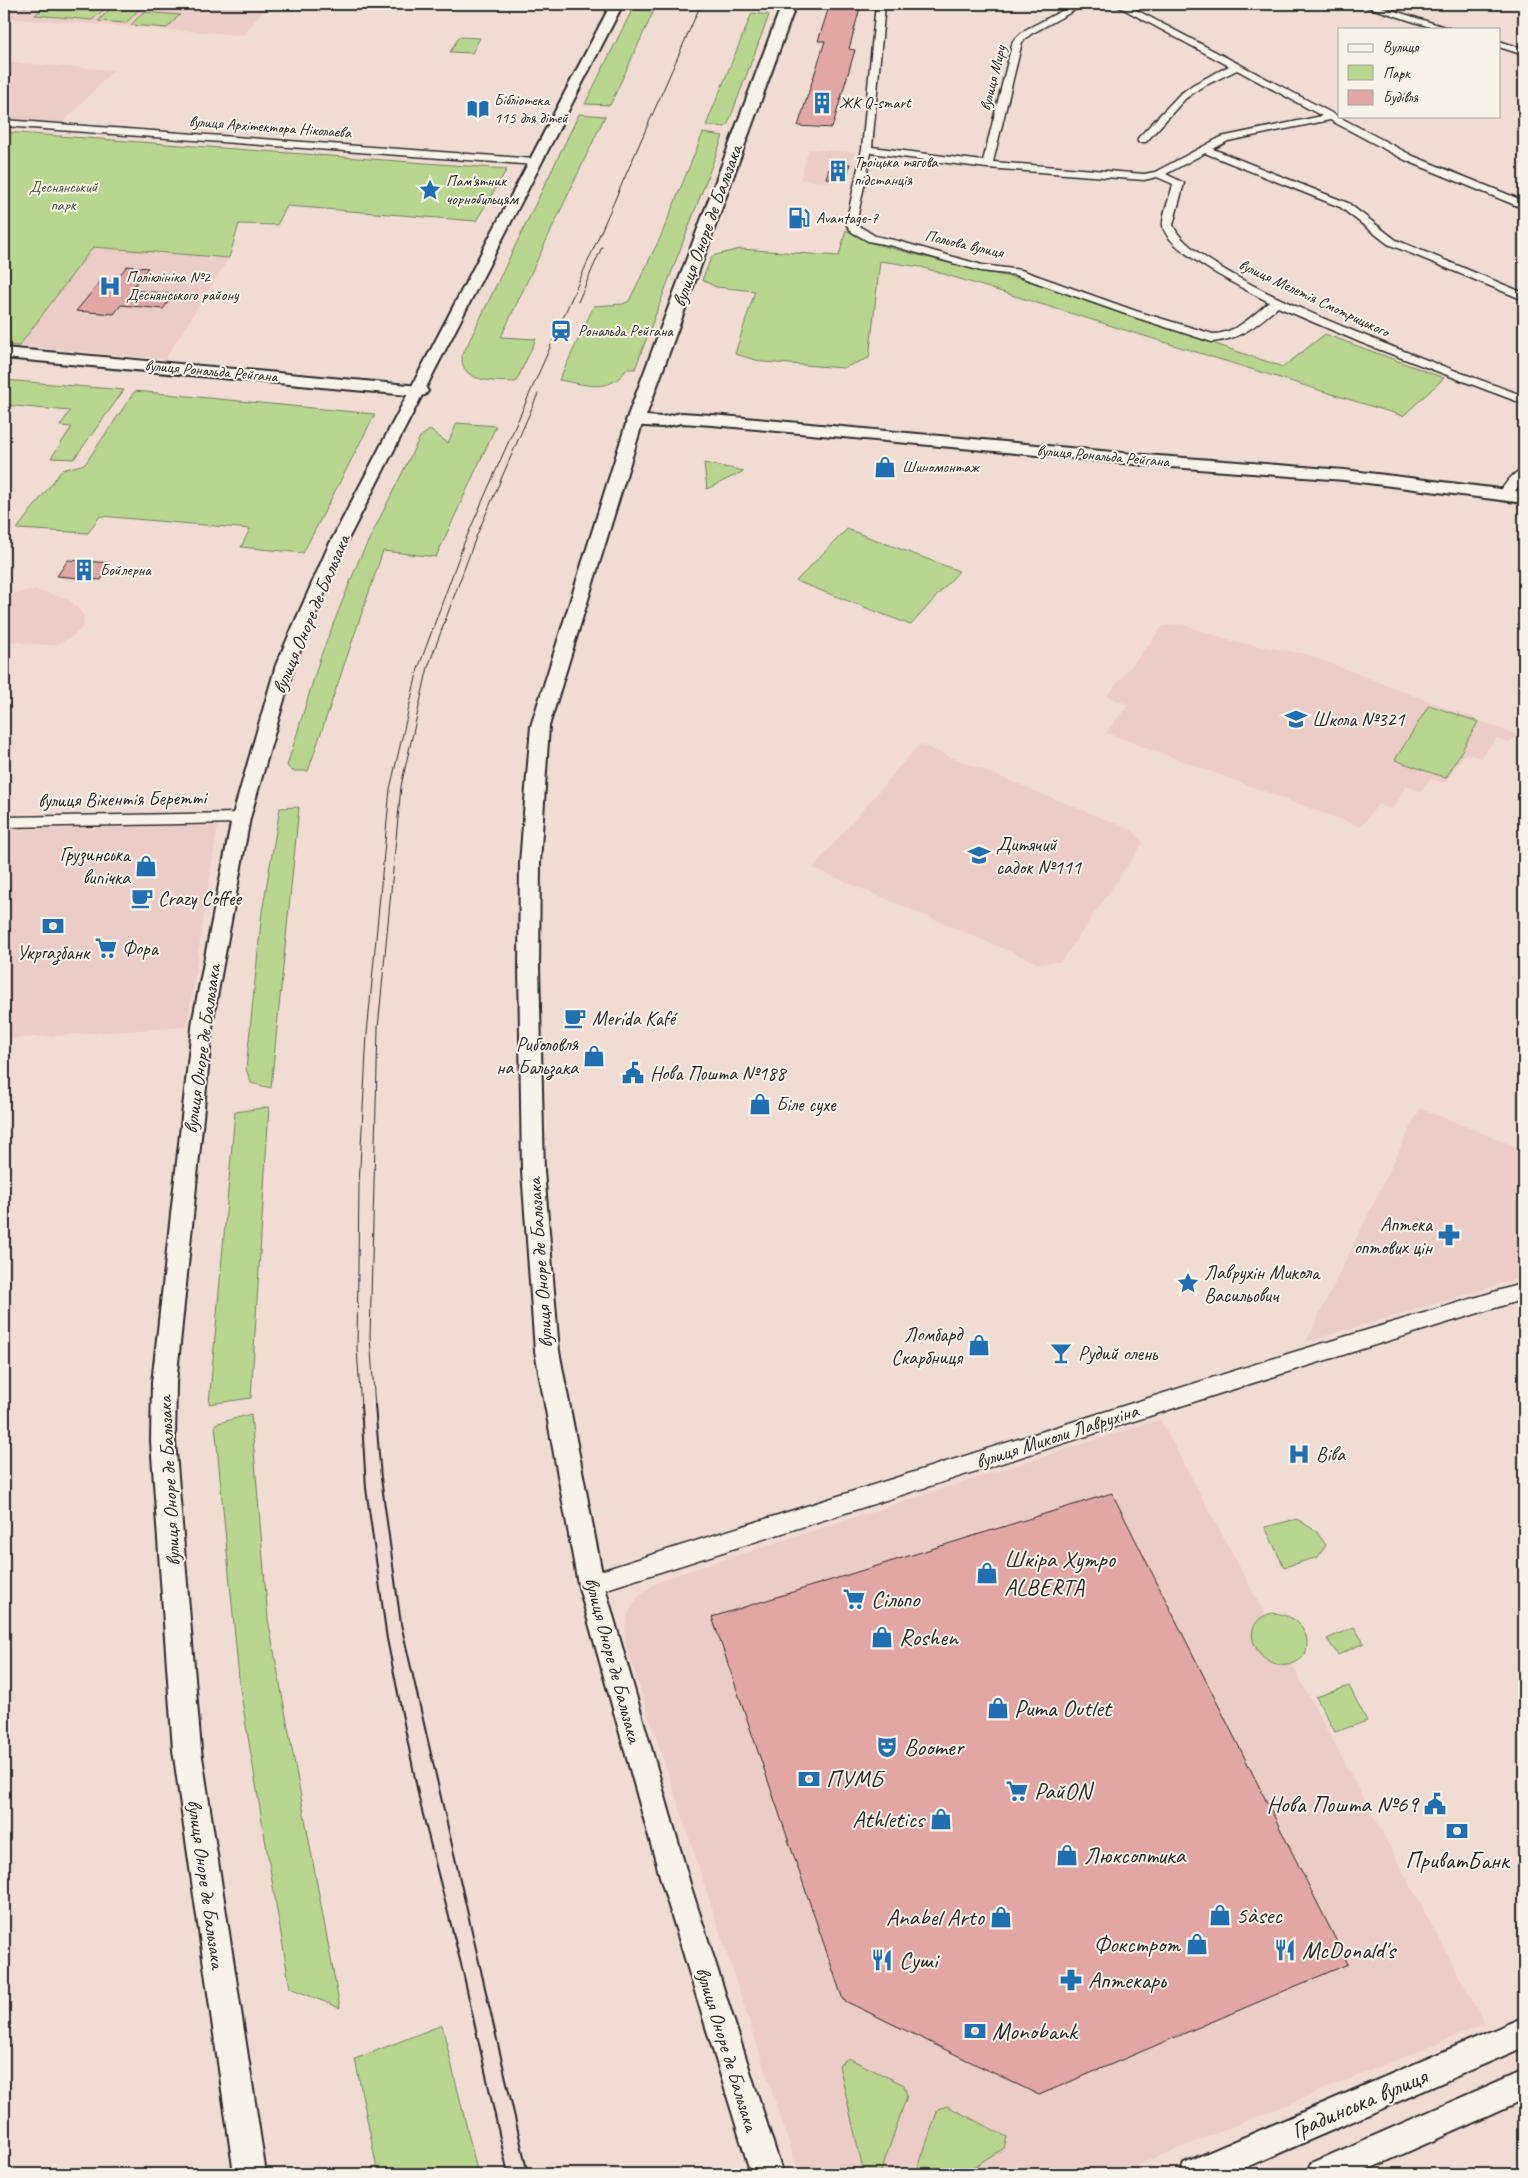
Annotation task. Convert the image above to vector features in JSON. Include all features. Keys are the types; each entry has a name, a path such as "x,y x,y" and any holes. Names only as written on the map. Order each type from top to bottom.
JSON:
{"main road":[{"name":"вулиця Оноре де Бальзака","path":"637,415 789,4"},
{"name":"вулиця Рональда Рейгана","path":"4,353 415,397"},
{"name":"вулиця Рональда Рейгана","path":"4,366 415,397"},
{"name":"вулиця Рональда Рейгана","path":"637,415 658,422 682,418 1145,460 1344,475 1524,498"}],"street":[{"name":"вулиця Оноре де Бальзака","path":"250,2174 187,1750 163,1441 164,1383 203,1019 240,818 285,665 336,547 617,4"},
{"name":"Польова вулиця","path":"880,4 867,149 851,224 856,230 872,239 894,242 981,268 1017,272 1132,314 1212,338 1226,337 1239,332 1277,302"},
{"name":"вулиця Миру","path":"987,165 1018,40 1028,32 1081,4"},
{"path":"1119,4 1409,158 1524,204"},
{"path":"1364,4 1444,28"},
{"path":"1500,44 1524,52"},
{"path":"1142,140 1182,97 1197,86 1236,67"},
{"path":"867,149 987,165 1144,177 1158,174 1225,139 1329,117"},
{"name":"вулиця Архітектора Ніколаєва","path":"4,123 535,162"},
{"path":"1203,149 1344,205 1392,242 1524,297"},
{"name":"вулиця Мелетія Смотрицького","path":"1158,174 1179,183 1168,225 1171,233 1197,257 1214,268 1277,302 1366,341 1524,400"},
{"name":"вулиця Оноре де Бальзака","path":"637,415 540,726 530,863 529,966 533,1171 547,1352 591,1584 677,1887 767,2174"},
{"path":"1504,495 1513,482 1524,473"},
{"name":"вулиця Вікентія Беретті","path":"4,822 240,818"},
{"name":"вулиця Миколи Лаврухіна","path":"591,1584 1294,1361 1524,1291"},
{"name":"Градинська вулиця","path":"1195,2174 1524,2032"},
{"path":"1324,2174 1524,2085"}],"shaded area":[{"path":"4,4 268,4 244,35 4,18"},
{"path":"5,62 113,70 63,123 4,119"},
{"path":"809,149 854,152 846,183 800,180"},
{"path":"93,247 229,258 165,359 19,346"},
{"path":"36,590 66,598 77,607 84,617 83,627 73,636 56,645 37,645 4,640 4,594"},
{"name":"Школа №321","path":"1181,624 1234,642 1306,654 1517,735 1509,743 1497,738 1480,758 1465,753 1445,783 1431,779 1421,792 1406,786 1392,810 1378,804 1361,827 1106,733 1128,705 1107,696 1163,626"},
{"name":"Дитячий садок №111","path":"919,744 1134,831 1143,843 1061,962 1037,963 813,868"},
{"path":"218,825 187,1027 4,1039 4,830"},
{"path":"1420,1108 1524,1150 1524,1277 1306,1342"},
{"path":"1160,1419 1485,2024 1116,2174 799,2174 626,1645 625,1628 629,1612 638,1597 651,1586 667,1578"}],"green space":[{"path":"47,4 107,7 92,20 35,15"},
{"path":"635,4 657,4 610,105 585,104"},
{"path":"114,5 141,7 126,23 98,21"},
{"path":"143,12 180,15 167,28 131,25"},
{"path":"752,13 769,15 728,124 725,127 706,125"},
{"path":"459,37 480,38 472,53 450,52"},
{"path":"579,114 605,116 501,337 536,339 516,382 490,381 473,376 467,372 463,365 462,356"},
{"name":"Деснянський парк","path":"4,132 507,169 476,221 287,206 277,225 239,224 229,258 93,247 19,346 4,345"},
{"path":"703,133 723,136 635,369 627,369 620,377 604,385 587,385 559,380 594,306 623,304 629,301 661,236"},
{"path":"846,230 868,242 979,271 1026,280 1283,367 1325,334 1444,378 1403,416 921,267 880,261 869,358 843,368 763,362 735,354 755,291 716,287 702,280 712,256 740,249 839,256"},
{"path":"4,380 124,390 74,459 51,458 72,427 60,426 70,411 4,405"},
{"path":"135,391 375,414 303,553 241,547 250,529 100,516 88,533 17,529 62,470 85,464"},
{"path":"457,423 496,426 436,557 383,551 308,771 292,771 287,766 321,655 358,562 420,437 430,430 448,443"},
{"path":"704,463 744,471 707,489"},
{"path":"847,529 959,571 911,625 796,581"},
{"path":"1429,705 1478,722 1446,778 1395,760"},
{"path":"299,807 271,1088 251,1083 246,1069 262,912 280,808"},
{"path":"269,1107 251,1398 209,1404 235,1112"},
{"path":"251,1414 268,1619 340,2008 290,1988 240,1689 215,1424"},
{"path":"1297,1519 1316,1531 1326,1545 1318,1557 1284,1567 1265,1527"},
{"path":"1272,1613 1281,1614 1295,1620 1307,1638 1305,1655 1292,1664 1280,1665 1268,1661 1259,1652 1253,1641 1253,1630 1259,1620"},
{"path":"1354,1627 1364,1643 1338,1655 1327,1639"},
{"path":"1349,1686 1367,1721 1335,1732 1316,1697"},
{"path":"442,2025 478,2174 378,2174 355,2059"},
{"path":"848,2058 904,2085 907,2096 880,2174 864,2174 839,2065"},
{"path":"947,2106 1007,2137 1004,2148 962,2174 916,2174 938,2109"}],"building":[{"path":"830,4 861,4 849,49 855,50 832,128 798,126 825,41 818,41"},
{"name":"Троiцька тягова пiдстанцiя","path":"831,163 850,164 846,180 826,178"},
{"name":"Поліклініка №2 Деснянського району","path":"127,266 148,268 131,290 174,294 163,309 121,305 114,314 76,311 101,281 114,282"},
{"name":"Бойлерна","path":"68,560 111,563 101,580 57,576"},
{"name":"РайON","path":"1112,1493 1348,1964 1039,2095 843,2000 712,1617"}],"tram line":[{"path":"361,1407 357,1349 359,1185 367,1034 390,789 418,669 464,543 701,4"},
{"path":"578,302 602,247"},
{"path":"375,1407 370,1337 378,1028 401,786 428,667 476,537 538,394"},
{"path":"361,1405 366,1488 387,1639 420,1803 463,1972 508,2174"},
{"path":"375,1405 381,1478 401,1624 528,2174"}],"place":[{"name":"ЖК Q-smart","path":"822,103"},
{"name":"Бібліотека 115 для дітей","path":"478,109"},
{"name":"Троiцька тягова пiдстанцiя","path":"838,171"},
{"name":"Пам'ятник чорнобильцям","path":"430,190"},
{"name":"Avantage-7","path":"799,218"},
{"name":"Поліклініка №2 Деснянського району","path":"110,286"},
{"name":"Рональда Рейгана","path":"561,331"},
{"name":"Шиномонтаж","path":"885,467"},
{"name":"Бойлерна","path":"84,570"},
{"name":"Школа №321","path":"1296,719"},
{"name":"Дитячий садок №111","path":"979,855"},
{"name":"Грузинська випічка","path":"146,866"},
{"name":"Crazy Coffee","path":"142,898"},
{"name":"Укргазбанк","path":"53,926"},
{"name":"Фора","path":"106,948"},
{"name":"Merída Kafé","path":"575,1018"},
{"name":"Риболовля на Бальзака","path":"594,1056"},
{"name":"Нова Пошта №188","path":"633,1073"},
{"name":"Біле сухе","path":"760,1104"},
{"name":"Аптека оптових цін","path":"1449,1235"},
{"name":"Лаврухін Микола Васильович","path":"1188,1283"},
{"name":"Ломбард Скарбниця","path":"979,1345"},
{"name":"Рудий олень","path":"1061,1353"},
{"name":"Віва","path":"1299,1454"},
{"name":"Шкіра Хутро ALBERTA","path":"987,1573"},
{"name":"Сільпо","path":"854,1599"},
{"name":"Roshen","path":"882,1637"},
{"name":"Puma Outlet","path":"998,1708"},
{"name":"Boomer","path":"887,1747"},
{"name":"ПУМБ","path":"809,1779"},
{"name":"РайON","path":"1017,1791"},
{"name":"Нова Пошта №69","path":"1435,1804"},
{"name":"Athletics","path":"941,1819"},
{"name":"ПриватБанк","path":"1457,1831"},
{"name":"Люксоптика","path":"1067,1855"},
{"name":"5àsec","path":"1220,1915"},
{"name":"Anabel Arto","path":"1001,1917"},
{"name":"Фокстрот","path":"1197,1944"},
{"name":"McDonald's","path":"1285,1950"},
{"name":"Суші","path":"882,1960"},
{"name":"Аптекарь","path":"1071,1980"},
{"name":"Monobank","path":"975,2031"}]}
